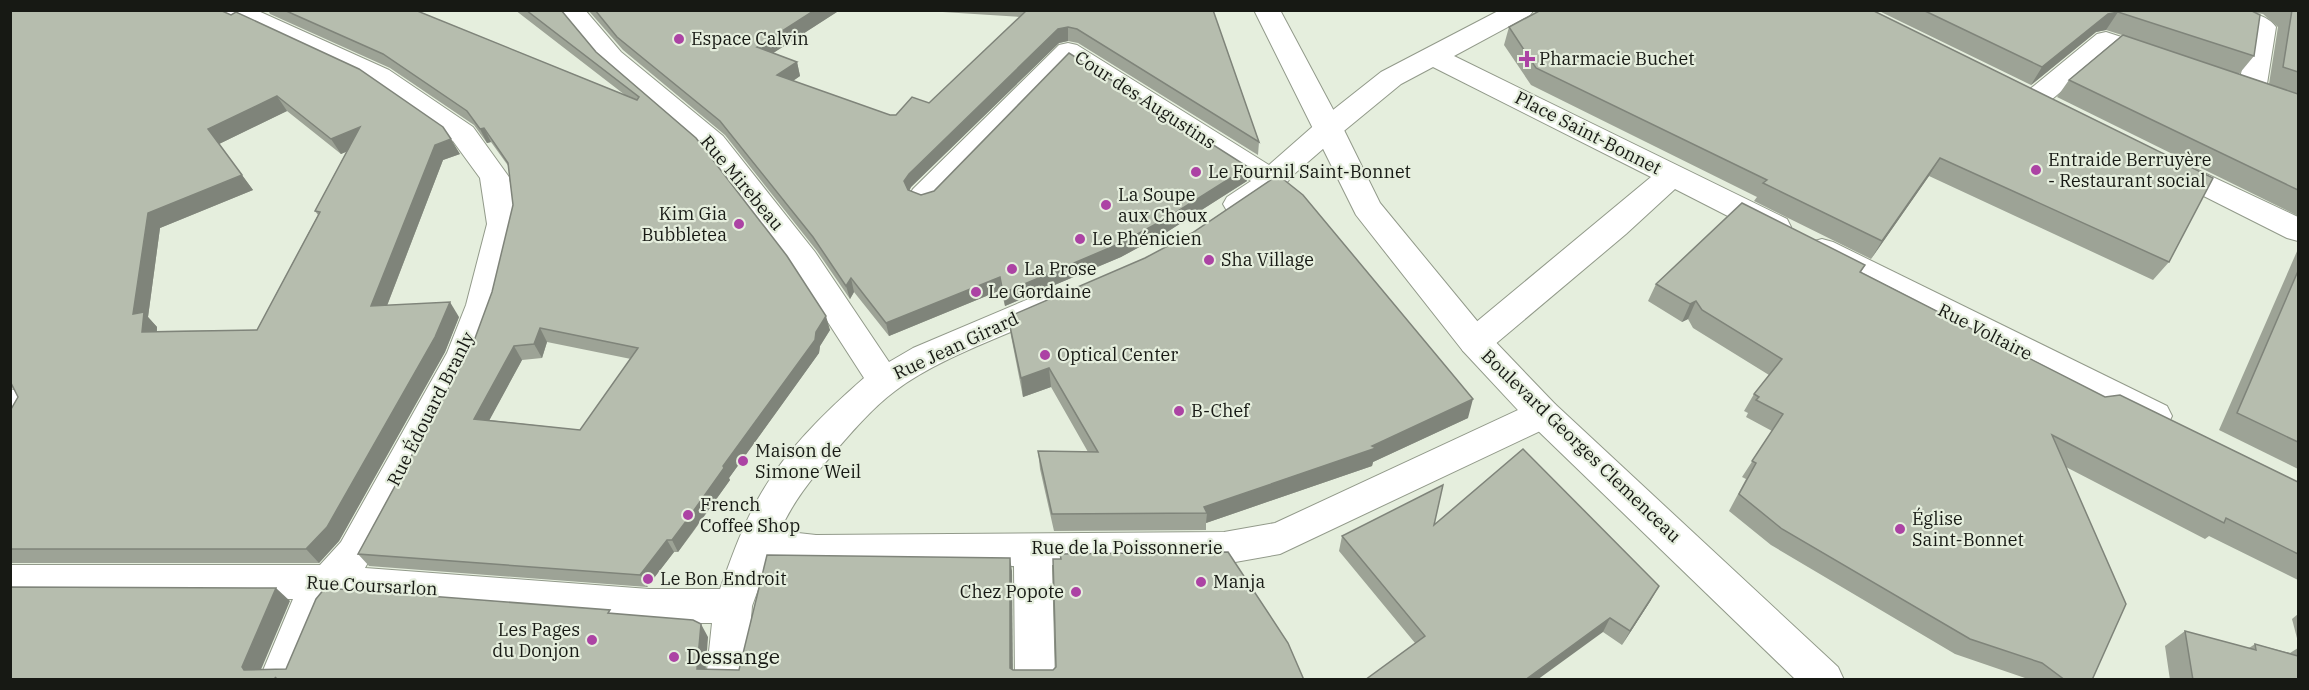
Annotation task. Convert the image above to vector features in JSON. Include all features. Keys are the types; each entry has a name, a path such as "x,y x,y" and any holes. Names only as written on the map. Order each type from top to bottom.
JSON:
{"street":[{"name":"Rue Édouard Branly","path":"233,10 379,76 463,134 494,177 502,224 482,305 463,354 354,554 312,600 279,680"},
{"name":"Rue Mirebeau","path":"571,10 612,58 721,138 884,381"},
{"name":"Boulevard Georges Clemenceau","path":"1267,10 1329,128 1367,208 1475,342 1544,414 1824,680"},
{"path":"1216,218 1272,182 1329,128 1391,78 1521,10"},
{"path":"2217,10 2263,27 2240,87 2280,100"},
{"path":"2066,115 2024,95 2106,40 2173,63"},
{"name":"Cour des Augustins","path":"924,196 1068,51 1272,182"},
{"name":"Place Saint-Bonnet","path":"1433,56 1672,176 1475,342"},
{"path":"2140,152 2298,230"},
{"name":"Rue Voltaire","path":"1672,176 2182,430"},
{"name":"Rue Jean Girard","path":"726,680 733,606 771,509 797,471 850,411 884,381 925,357 1078,291"},
{"path":"10,402 15,410 10,420"},
{"name":"Rue de la Poissonnerie","path":"755,545 816,551 1224,548 1280,538 1544,414"},
{"path":"1032,548 1035,680"},
{"name":"Rue Coursarlon","path":"10,582 330,582 648,606 733,606"}],"building":[{"path":"10,10 220,10 231,15 236,12 359,69 443,127 451,139 435,145 371,306 450,302 435,337 327,527 306,549 10,549 10,411 18,397 10,381","holes":["277,96 331,139 360,127 315,211 320,212 257,330 142,332 144,312 133,314 148,213 242,175 208,129"]},
{"path":"284,10 415,10 637,100 639,97 526,10 561,10 596,52 696,138 787,256 826,316 816,332 815,340 723,466 724,468 687,520 672,540 667,540 640,575 358,554 474,341 492,292 513,205 508,163 484,128 480,129 467,111 383,54","holes":["540,328 638,348 580,430 474,419 514,346 534,344"]},
{"path":"595,10 815,10 757,47 797,62 777,75 890,115 896,115 912,97 929,103 1027,10 1213,10 1259,142 1077,29 1068,27 1058,29 909,174 904,181 908,190 921,195 934,191 1069,53 1248,167 1167,218 1121,243 1003,293 1000,277 886,323 851,278 846,286 813,237 720,121 617,37"},
{"path":"1541,10 1872,10 2213,178 2169,262 1940,158 1882,241 1763,183 1767,180 1536,68 1509,27"},
{"path":"1923,10 2250,10 2260,15 2254,56 2118,12 2108,14 2042,67"},
{"path":"2292,10 2298,10 2298,72 2283,67"},
{"path":"2123,35 2298,94 2298,190 2069,80"},
{"path":"1278,175 1303,195 1473,399 1372,446 1376,448 1204,507 1207,513 1052,514 1038,451 1098,452 1049,368 1021,378 1008,317 1145,258 1192,233"},
{"path":"1742,203 1865,265 1860,272 2105,397 2120,395 2298,482 2298,554 2226,518 2224,523 2052,435 2126,604 2092,680 2065,680 2042,663 1970,639 1782,529 1739,494 1756,463 1752,461 1783,414 1756,400 1759,397 1754,394 1782,359 1702,310 1696,301 1690,304 1656,284"},
{"path":"2298,271 2298,442 2237,413"},
{"path":"1523,449 1659,586 1630,631 1610,618 1525,680 1365,680 1425,636 1342,536 1443,485 1434,525"},
{"path":"1228,552 1288,643 1304,680 275,680 276,677 273,680 10,680 10,587 276,588 242,667 244,670 286,669 316,599 325,588 610,610 608,613 693,620 701,624 697,669 739,670 767,555 1010,558 1010,668 1013,670 1053,670 1056,667 1053,559 1061,559 1060,554"},
{"path":"2185,631 2256,650 2255,644 2298,656 2298,680 2193,680"}],"place":[{"name":"Espace Calvin","path":"679,39"},
{"name":"Pharmacie Buchet","path":"1527,59"},
{"name":"Entraide Berruyère - Restaurant social","path":"2036,170"},
{"name":"Le Fournil Saint-Bonnet","path":"1196,172"},
{"name":"La Soupe aux Choux","path":"1106,205"},
{"name":"Kim Gia Bubbletea","path":"739,224"},
{"name":"Le Phénicien","path":"1080,239"},
{"name":"Sha Village","path":"1209,260"},
{"name":"La Prose","path":"1012,269"},
{"name":"Le Gordaine","path":"976,292"},
{"name":"Optical Center","path":"1045,355"},
{"name":"B-Chef","path":"1179,411"},
{"name":"Maison de Simone Weil","path":"743,461"},
{"name":"French Coffee Shop","path":"688,515"},
{"name":"Église Saint-Bonnet","path":"1900,529"},
{"name":"Le Bon Endroit","path":"648,579"},
{"name":"Manja","path":"1201,582"},
{"name":"Chez Popote","path":"1076,592"},
{"name":"Les Pages du Donjon","path":"592,640"},
{"name":"Dessange","path":"674,657"}]}
